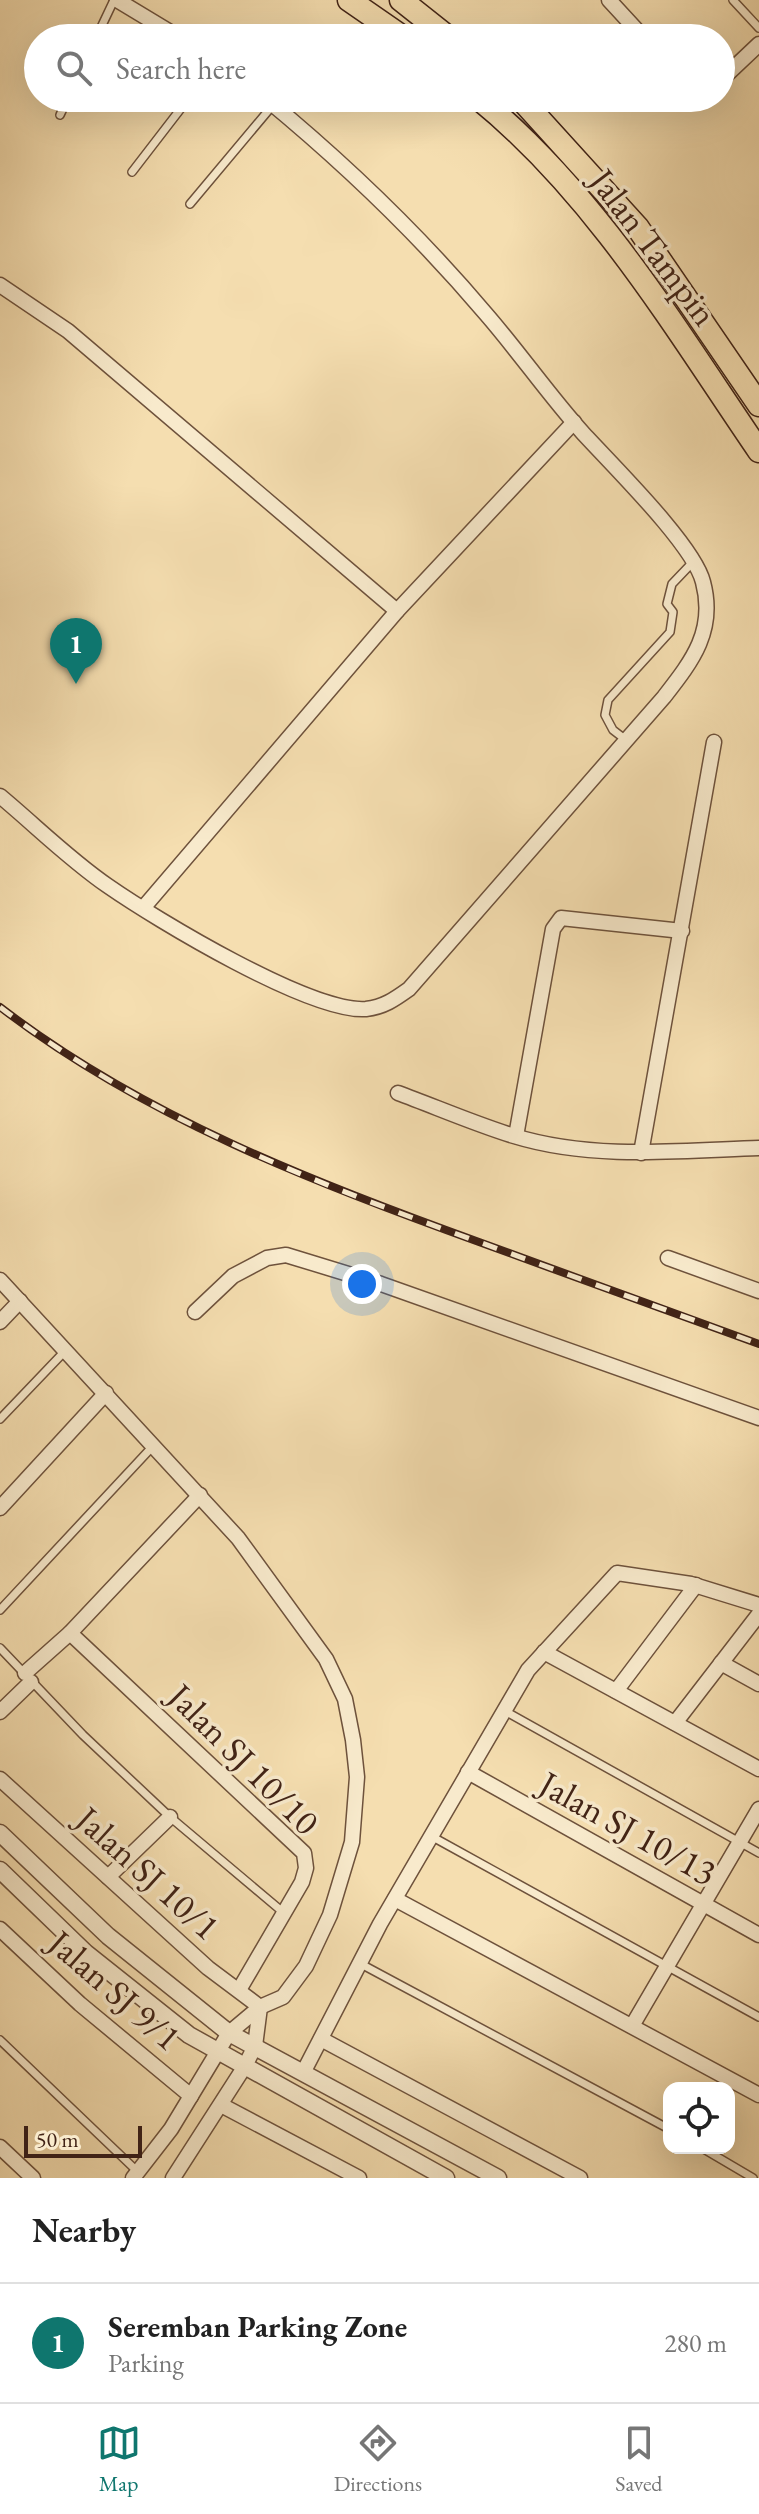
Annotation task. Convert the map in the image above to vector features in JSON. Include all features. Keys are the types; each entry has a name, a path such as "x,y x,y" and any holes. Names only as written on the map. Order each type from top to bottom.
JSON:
{"highway":[{"path":"349,0 384,24"},
{"path":"401,0 431,24"},
{"name":"Jalan Tampin","path":"492,112 560,180 625,256 759,451"},
{"name":"Jalan Tampin","path":"533,112 638,228 759,405"}],"street":[{"path":"115,0 156,24"},
{"path":"609,0 631,24"},
{"path":"735,67 759,44"},
{"path":"0,796 108,886 309,999 351,1008 385,1006 409,989 698,653 705,628 706,599 695,560 574,422 485,312 333,155 281,112"},
{"path":"0,285 68,331 397,611"},
{"path":"144,907 397,611 574,422"},
{"path":"641,1153 714,742"},
{"path":"516,1136 553,929 561,918 682,931"},
{"path":"398,1093 516,1136 563,1146 641,1153 759,1148"},
{"path":"195,1312 233,1276 267,1258 286,1255 381,1284 759,1418"},
{"path":"668,1258 759,1291"},
{"path":"0,1280 238,1538 326,1659 345,1699 353,1740 357,1809 343,1879 306,1966 283,1997 260,2007 229,2033 171,2129 136,2175"},
{"path":"0,1322 20,1301"},
{"path":"0,1508 106,1393"},
{"path":"0,1712 28,1677 200,1495"},
{"path":"304,2071 395,1899 528,1670 617,1573 696,1585 759,1605"},
{"path":"616,1691 696,1585"},
{"path":"675,1723 759,1614"},
{"name":"Jalan SJ 10/10","path":"70,1633 304,1853 306,1868 302,1882 239,1990"},
{"path":"544,1652 759,1769"},
{"path":"721,1663 759,1684"},
{"name":"Jalan SJ 10/13","path":"468,1772 759,1935"},
{"name":"Jalan SJ 10/1","path":"0,1779 208,1968 260,2007"},
{"path":"632,2026 759,1809"},
{"path":"108,1877 170,1817"},
{"path":"0,1833 108,1936 229,2033 498,2178"},
{"path":"0,1870 86,1953 189,2035 446,2178"},
{"path":"395,1899 759,2095"},
{"name":"Jalan SJ 9/1","path":"0,1929 80,2004 191,2096"},
{"path":"174,2178 223,2106 245,2066 255,2046 260,2007"},
{"path":"321,2039 580,2178"},
{"path":"223,2106 359,2178"},
{"path":"0,2147 33,2178"}],"lane":[{"path":"103,24 115,0"},
{"path":"733,0 759,28"},
{"path":"132,172 178,112"},
{"path":"190,204 261,112"},
{"path":"626,740 613,730 605,715 608,700 670,632 673,612 667,604 672,584 695,560"},
{"path":"0,1419 66,1349"},
{"path":"0,1610 154,1445"},
{"path":"0,1648 170,1817 285,1914"},
{"path":"503,1710 759,1853"},
{"path":"431,1836 759,2017"},
{"path":"360,1964 663,2126"},
{"path":"0,2040 136,2175"},
{"path":"712,2154 753,2178"}],"railway":[{"path":"0,1007 111,1081 230,1143 416,1219 759,1344"}],"place":[{"name":"Seremban Parking Zone","path":"76,684"}]}
